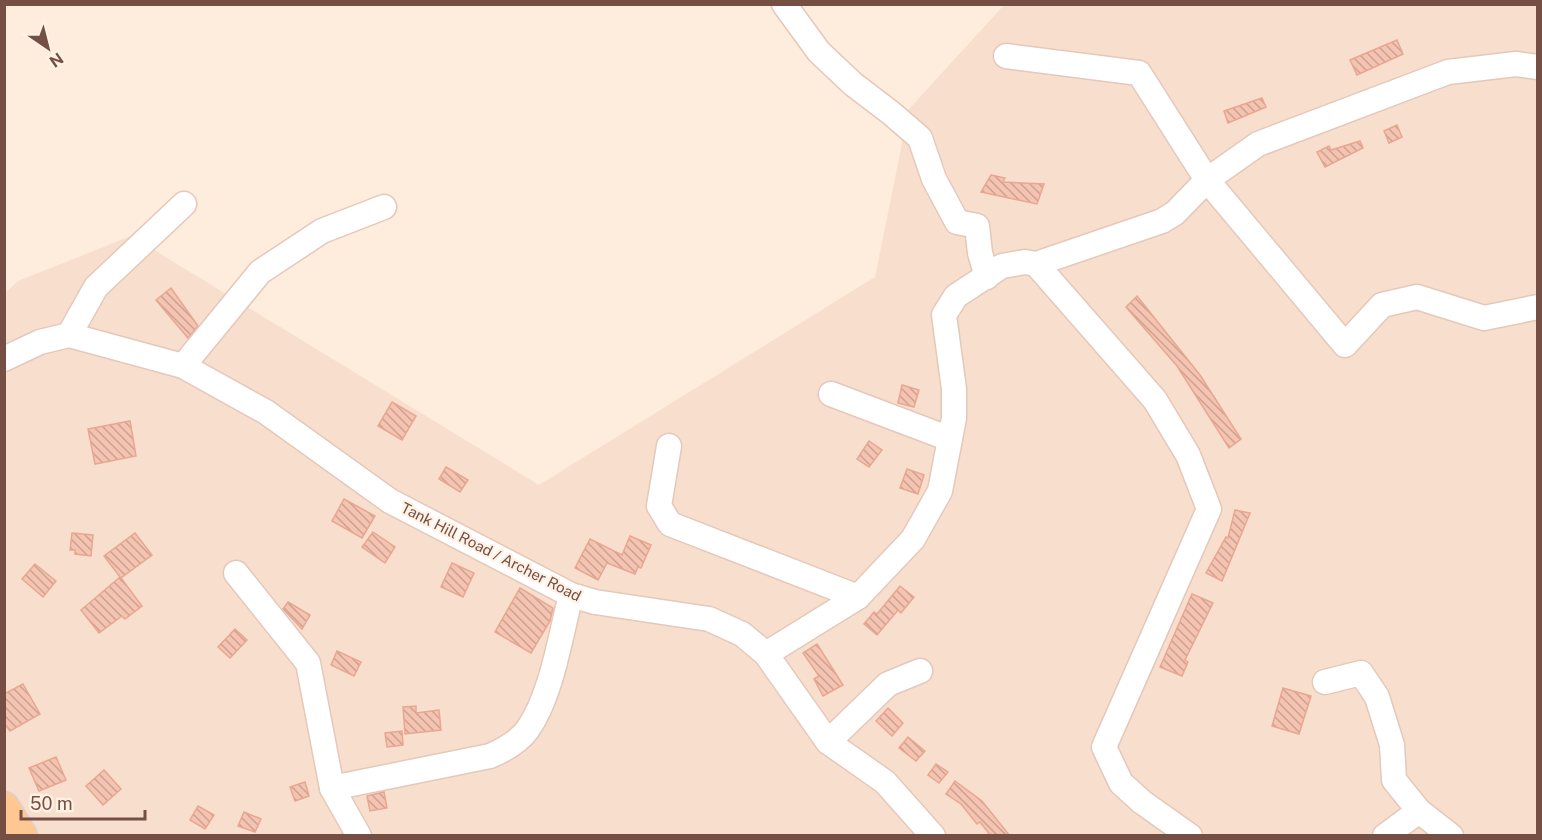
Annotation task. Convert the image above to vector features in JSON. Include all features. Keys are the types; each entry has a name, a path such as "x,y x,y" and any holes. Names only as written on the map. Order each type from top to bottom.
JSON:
{"main road":[{"path":"4,807 22,836"}],"street":[{"path":"784,4 819,52 853,84 920,138 934,179 957,222 977,226 980,252 987,276"},
{"path":"1006,56 1139,73 1207,180 1345,345 1382,305 1418,297 1484,318 1538,308"},
{"path":"766,654 858,597 913,539 939,491 950,439 954,389 945,315 956,296 1002,266 1025,262 1036,264 1162,220 1175,213 1207,180 1258,144 1448,72 1516,64 1538,67"},
{"path":"69,335 96,287 184,204"},
{"path":"183,366 260,272 322,231 384,207"},
{"path":"1036,264 1155,400 1188,454 1209,509 1104,747 1121,783 1142,802 1190,836"},
{"name":"Tank Hill Road / Archer Road","path":"4,360 40,342 69,335 183,366 266,412 390,501 572,595 595,602 709,619 742,634 766,654 828,742 885,782 933,836"},
{"path":"831,394 950,439"},
{"path":"669,446 659,506 670,524 858,597"},
{"path":"236,573 308,663 332,788 359,836"},
{"path":"332,788 490,756 508,747 527,730 543,699 572,595"},
{"path":"828,742 888,684 920,671"},
{"path":"1325,682 1361,673 1377,698 1389,735 1394,780 1419,811 1451,836"},
{"path":"1385,836 1419,811"}],"shaded area":[{"path":"1004,5 1537,5 1537,835 5,836 4,294 18,281 131,236 539,485 875,277 909,109"}],"building":[{"path":"1397,40 1403,54 1357,75 1350,60"},
{"path":"1262,98 1266,107 1228,123 1224,111"},
{"path":"1397,125 1402,137 1389,143 1384,131"},
{"path":"1360,141 1363,148 1325,167 1317,152 1329,146 1331,150"},
{"path":"991,175 1005,178 1003,182 1044,184 1037,204 981,192"},
{"path":"171,288 198,326 188,338 156,300"},
{"path":"1137,296 1200,375 1241,439 1229,448 1177,366 1126,307"},
{"path":"902,385 919,390 914,407 898,403"},
{"path":"392,402 416,416 402,440 378,426"},
{"path":"130,421 136,456 95,464 88,429"},
{"path":"869,441 882,450 869,467 857,459"},
{"path":"446,467 468,480 460,492 439,479"},
{"path":"907,469 924,475 918,494 900,488"},
{"path":"344,499 375,516 362,538 332,521"},
{"path":"1235,510 1250,513 1222,581 1206,573 1226,537 1228,538"},
{"path":"373,532 395,547 385,563 362,547"},
{"path":"72,533 93,535 91,556 75,554 75,550 70,550"},
{"path":"135,533 152,555 121,578 142,606 125,619 122,616 99,633 81,610 120,577 104,556"},
{"path":"630,536 651,545 641,568 638,567 635,574 607,563 598,580 575,568 590,539 622,555"},
{"path":"452,563 474,573 463,597 441,587"},
{"path":"35,564 56,581 43,597 22,579"},
{"path":"900,586 914,597 901,613 898,610 877,635 864,624 874,612 877,614"},
{"path":"520,588 553,608 550,621 531,653 495,632"},
{"path":"1192,594 1213,603 1185,660 1188,662 1182,676 1160,667"},
{"path":"288,602 310,615 302,629 283,609"},
{"path":"235,629 247,640 230,658 218,647"},
{"path":"817,644 843,685 823,696 814,679 819,676 803,653"},
{"path":"337,651 361,662 354,676 331,665"},
{"path":"23,684 40,714 10,731 4,723 4,694"},
{"path":"1283,688 1311,696 1299,734 1272,726"},
{"path":"416,706 416,713 439,710 441,730 405,734 403,707"},
{"path":"888,708 903,723 892,736 876,721"},
{"path":"402,731 403,745 387,747 385,733"},
{"path":"908,737 925,751 916,761 899,748"},
{"path":"56,757 66,780 39,791 29,768"},
{"path":"936,764 948,772 939,783 928,775"},
{"path":"104,770 121,789 103,805 86,786"},
{"path":"955,781 982,801 1010,836 991,836 980,822 977,824 961,804 946,794"},
{"path":"305,782 309,796 295,801 290,787"},
{"path":"384,792 387,808 370,811 367,796"},
{"path":"198,806 214,815 205,829 190,820"},
{"path":"244,812 261,819 255,832 238,826"}]}
